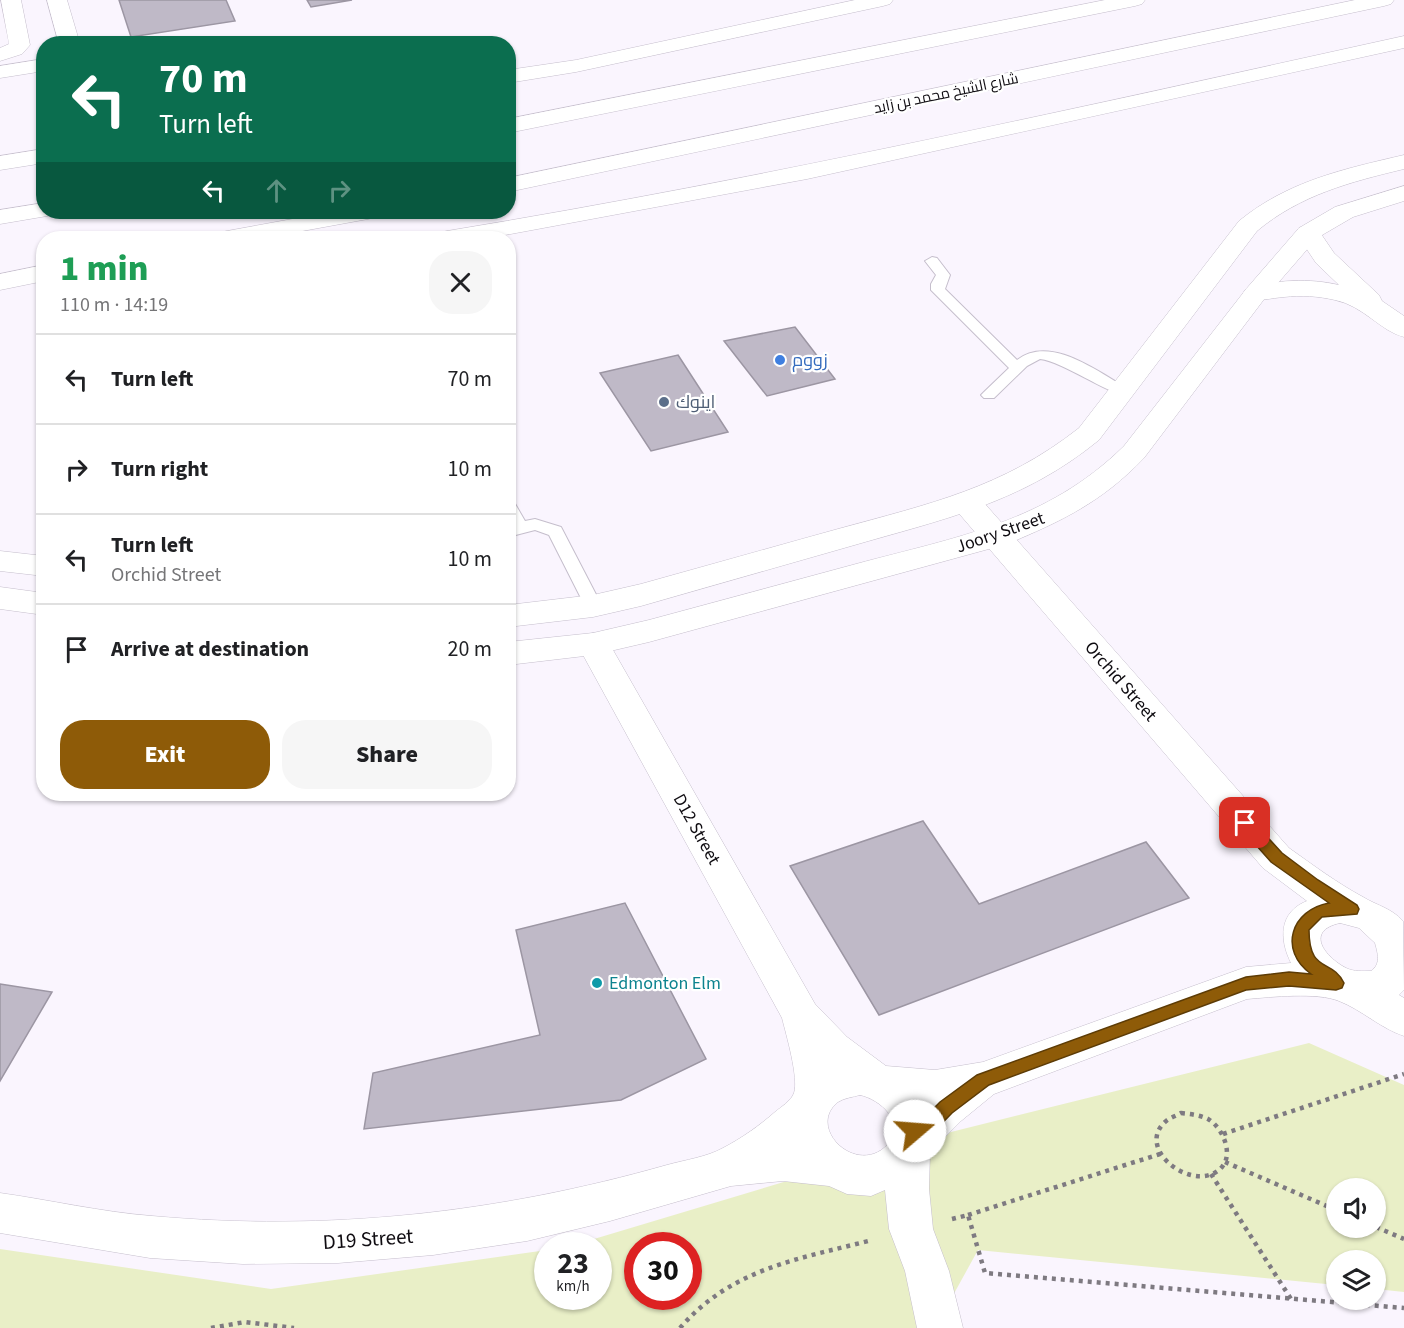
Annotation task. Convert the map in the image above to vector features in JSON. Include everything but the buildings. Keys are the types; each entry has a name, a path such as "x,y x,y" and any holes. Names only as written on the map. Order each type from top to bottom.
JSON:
{"main road":[{"path":"0,56 15,50 20,45 11,0"},
{"path":"57,0 68,36"},
{"path":"576,66 783,13 807,0"},
{"path":"516,76 576,66 883,0"},
{"path":"516,124 1135,0"},
{"name":"شارع الشيخ محمد بن زايد","path":"516,183 1384,0"},
{"path":"492,231 777,178 1404,42"},
{"path":"0,72 36,66"},
{"path":"0,163 36,157"},
{"path":"516,615 592,606 641,595 967,502 997,492 1024,479 1071,450 1089,434 1248,226 1262,213 1278,202 1319,184 1404,162"},
{"name":"Joory Street","path":"516,653 593,644 996,537 1051,514 1076,500 1117,469 1134,452 1256,293 1308,233 1344,212 1404,193"},
{"path":"0,217 36,211"},
{"path":"265,231 330,219"},
{"path":"1308,233 1325,258 1377,308 1404,329"},
{"path":"0,282 36,275"},
{"path":"0,291 36,289"},
{"path":"1256,293 1274,289 1316,289 1337,293 1377,308"},
{"name":"Orchid Street","path":"967,502 1276,858 1312,885 1357,911"},
{"path":"0,561 36,565"},
{"path":"0,598 36,603"},
{"name":"D12 Street","path":"593,644 801,1015 833,1049 878,1082"},
{"name":"Orchid Street","path":"1276,858 1293,890 1302,929"},
{"path":"1246,984 1276,961 1318,911 1340,908 1404,916"},
{"path":"911,1229 883,1197 841,1170 813,1147 807,1134 805,1121 812,1102 825,1087 841,1080 860,1077 878,1082 935,1088 983,1080 1246,984 1289,979 1344,985 1383,986 1403,969 1401,951 1392,933 1384,925 1357,911"},
{"path":"1302,929 1301,946 1312,966 1370,997 1404,1019"},
{"name":"D12 Street","path":"801,1015 811,1053 812,1102"},
{"path":"841,1170 867,1175 884,1172 903,1160 911,1146 946,1108 983,1080"},
{"path":"878,1082 904,1099 914,1119 907,1189 911,1229 927,1271 940,1328"},
{"name":"D19 Street","path":"731,1166 774,1139 812,1102"},
{"name":"D19 Street","path":"0,1213 150,1237 243,1243 338,1242 433,1234 527,1220 610,1202 731,1166 783,1161 841,1170"}],"lane":[{"path":"932,261 944,275 938,284 938,290 1018,369"},
{"path":"988,395 1032,356 1047,354 1122,391"},
{"path":"516,529 535,524 555,531 592,606"}],"path":[{"path":"1223,1134 1404,1074"},
{"path":"1181,1113 1197,1115 1212,1122 1223,1134 1227,1148 1225,1162 1220,1170 1197,1177 1183,1174 1170,1166 1161,1154 1156,1141 1158,1127 1167,1117 1181,1113"},
{"path":"680,1328 705,1300 748,1274 968,1215 1161,1154"},
{"path":"1225,1162 1326,1206"},
{"path":"1211,1174 1291,1299"},
{"path":"968,1215 985,1273 1404,1308"},
{"path":"1386,1231 1404,1239"},
{"path":"211,1328 245,1322 294,1328"}],"green space":[{"path":"1309,1043 1404,1085 1404,1292 1386,1290 1386,1250 1326,1250 1326,1284 978,1250 935,1328 0,1328 0,1249 271,1289 534,1252 534,1310 612,1310 612,1234 947,1133"}],"place":[{"name":"زووم","path":"780,360"},
{"name":"اينوك","path":"664,402"},
{"name":"Edmonton Elm","path":"597,983"}],"route":[{"path":"915,1131 913,1141 946,1108 983,1080 1246,984 1289,979 1336,983 1312,966 1305,956 1301,946 1301,929 1310,916 1318,911 1352,909 1293,872 1276,858 1245,823"}]}
